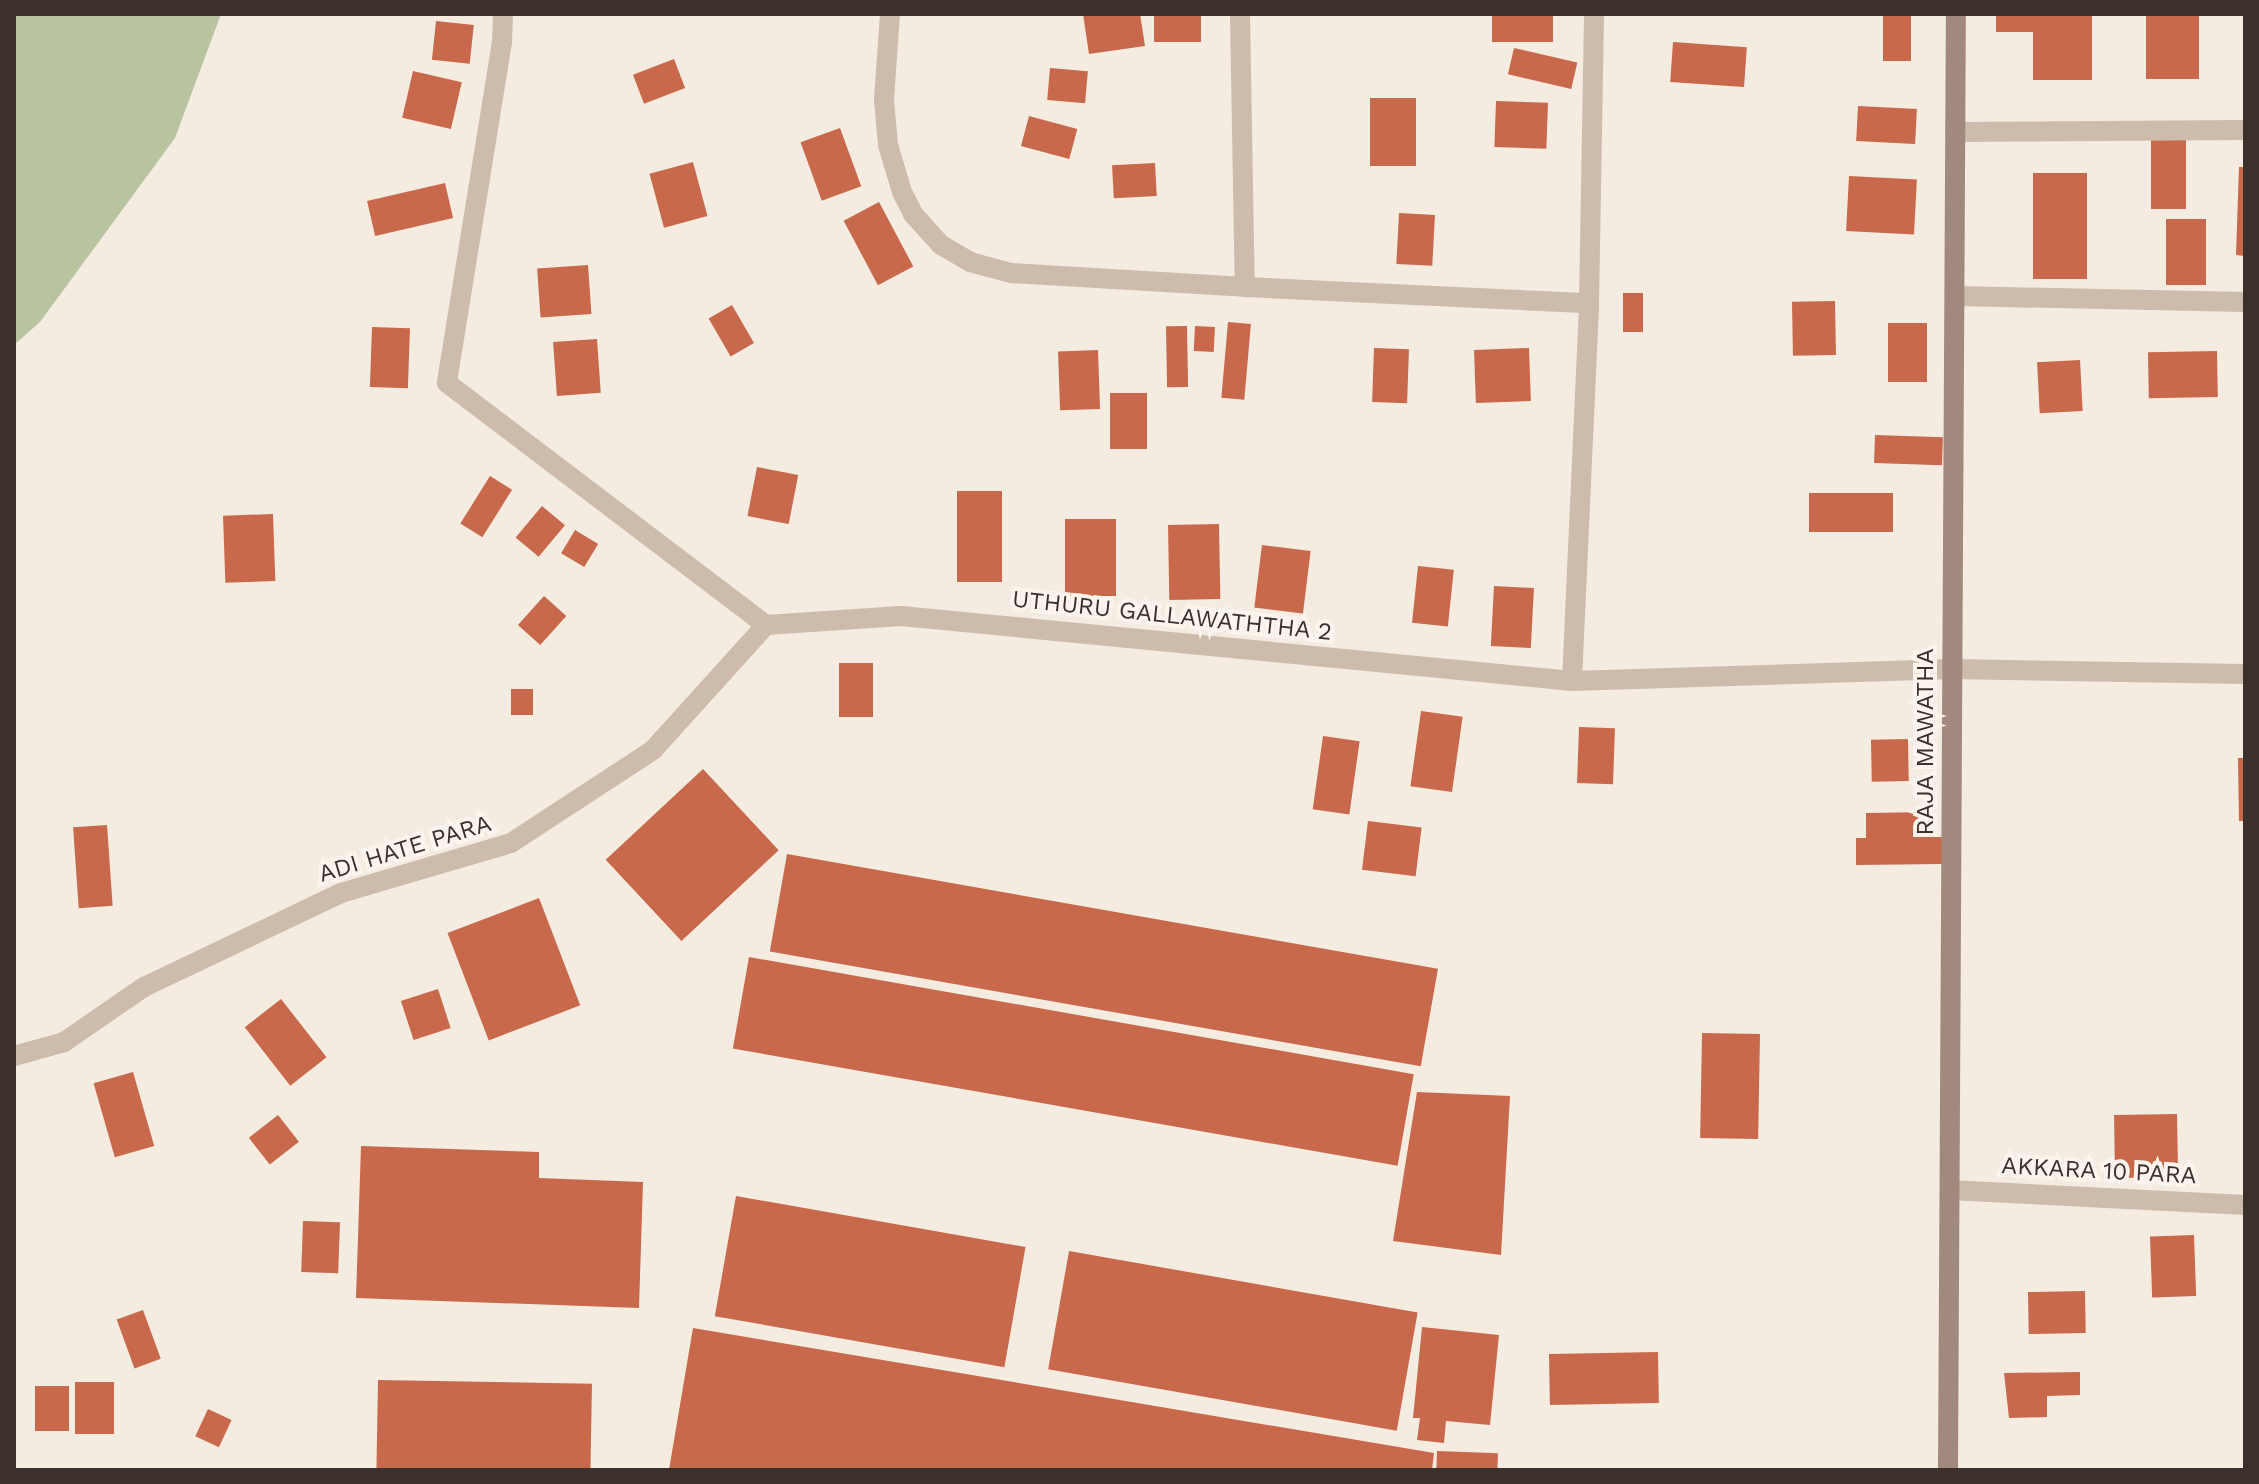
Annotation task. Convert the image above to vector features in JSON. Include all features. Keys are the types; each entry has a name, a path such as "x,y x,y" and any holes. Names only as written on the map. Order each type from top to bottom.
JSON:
{"street":[{"path":"503,14 502,42 447,383 766,625"},
{"path":"890,14 884,100 888,145 907,203 941,245 970,262 1011,273 1589,303"},
{"path":"1240,14 1245,287"},
{"path":"1572,681 1589,303 1594,14"},
{"name":"RAJA MAWATHA","path":"1948,1470 1956,14"},
{"path":"1955,132 2245,130"},
{"path":"1955,296 2245,302"},
{"name":"UTHURU GALLAWATHTHA 2","path":"766,625 901,616 1572,681 1952,669 2245,674"},
{"name":"ADI HATE PARA","path":"14,1056 64,1042 144,987 341,893 511,843 653,750 766,625"},
{"name":"AKKARA 10 PARA","path":"1950,1190 2245,1205"}],"green space":[{"path":"14,14 221,14 175,138 40,322 14,345"}],"building":[{"path":"1083,14 1140,14 1145,46 1089,54"},
{"path":"1154,14 1201,14 1201,42 1154,42"},
{"path":"1492,14 1553,14 1553,42 1492,42"},
{"path":"1883,14 1911,14 1911,61 1883,61"},
{"path":"1996,14 2092,14 2092,80 2033,80 2033,32 1996,32"},
{"path":"2146,14 2199,14 2199,79 2146,79"},
{"path":"436,21 474,25 470,64 432,60"},
{"path":"1673,42 1747,47 1744,87 1670,82"},
{"path":"1514,48 1577,63 1571,89 1508,74"},
{"path":"674,59 685,88 644,104 633,75"},
{"path":"1050,68 1088,71 1085,103 1047,100"},
{"path":"413,71 462,82 451,129 402,118"},
{"path":"1370,98 1416,98 1416,166 1370,166"},
{"path":"1496,101 1548,103 1546,149 1494,147"},
{"path":"1858,106 1917,109 1915,144 1856,141"},
{"path":"1029,116 1077,129 1069,159 1021,146"},
{"path":"840,128 861,186 822,201 801,142"},
{"path":"2151,137 2186,137 2186,209 2151,209"},
{"path":"693,162 707,216 664,228 650,174"},
{"path":"1155,163 1157,196 1114,198 1112,165"},
{"path":"2239,167 2245,167 2245,256 2236,255"},
{"path":"2033,173 2087,173 2087,279 2033,279"},
{"path":"1849,176 1917,180 1914,234 1846,231"},
{"path":"445,183 453,218 375,236 367,201"},
{"path":"879,202 913,266 878,285 844,221"},
{"path":"1399,213 1435,215 1432,266 1396,264"},
{"path":"2166,219 2206,219 2206,285 2166,285"},
{"path":"588,265 591,314 541,317 537,269"},
{"path":"1623,293 1643,293 1643,332 1623,332"},
{"path":"1835,301 1836,355 1793,356 1792,302"},
{"path":"732,305 754,343 731,357 709,318"},
{"path":"1228,322 1251,324 1244,400 1221,398"},
{"path":"1888,323 1927,323 1927,382 1888,382"},
{"path":"1166,326 1187,326 1188,387 1167,387"},
{"path":"1195,326 1215,327 1214,352 1194,351"},
{"path":"372,327 410,328 408,388 370,387"},
{"path":"597,339 601,393 557,396 553,342"},
{"path":"1374,348 1409,349 1407,403 1372,402"},
{"path":"1529,348 1531,401 1476,403 1474,350"},
{"path":"1098,350 1100,409 1060,410 1058,351"},
{"path":"2217,351 2218,397 2149,398 2148,352"},
{"path":"2080,360 2083,411 2040,413 2037,362"},
{"path":"1110,393 1147,393 1147,449 1110,449"},
{"path":"1875,435 1943,437 1942,465 1874,463"},
{"path":"757,467 798,475 789,524 747,516"},
{"path":"490,476 512,490 482,537 460,523"},
{"path":"957,491 1002,491 1002,582 957,582"},
{"path":"1809,493 1893,493 1893,532 1809,532"},
{"path":"542,506 565,525 539,557 516,537"},
{"path":"273,514 275,581 225,583 223,516"},
{"path":"1065,519 1116,519 1116,596 1065,596"},
{"path":"1219,524 1220,599 1169,600 1168,525"},
{"path":"575,530 598,544 584,567 561,553"},
{"path":"1262,545 1311,551 1303,614 1254,608"},
{"path":"1418,566 1454,570 1448,626 1412,623"},
{"path":"1494,586 1534,588 1531,648 1491,646"},
{"path":"544,596 566,616 540,645 518,625"},
{"path":"839,663 873,663 873,717 839,717"},
{"path":"511,689 533,689 533,715 511,715"},
{"path":"1421,711 1463,717 1452,792 1410,786"},
{"path":"1579,727 1615,728 1613,784 1577,783"},
{"path":"1323,736 1360,741 1349,814 1313,809"},
{"path":"1908,739 1909,781 1872,782 1871,740"},
{"path":"2238,758 2245,758 2245,821 2239,821"},
{"path":"703,769 779,850 681,941 606,860"},
{"path":"1931,812 1932,837 1942,837 1942,864 1856,865 1856,838 1866,838 1866,813"},
{"path":"1368,821 1422,828 1416,876 1362,870"},
{"path":"107,825 113,906 79,908 73,827"},
{"path":"787,854 1438,969 1421,1066 770,951"},
{"path":"539,898 580,1005 489,1040 448,933"},
{"path":"749,957 1414,1074 1398,1166 733,1049"},
{"path":"438,989 451,1028 414,1040 401,1001"},
{"path":"281,999 327,1057 290,1086 245,1027"},
{"path":"1702,1033 1760,1034 1758,1139 1700,1138"},
{"path":"133,1072 154,1146 115,1157 94,1083"},
{"path":"1417,1092 1510,1096 1501,1255 1393,1241"},
{"path":"2177,1114 2178,1177 2115,1178 2114,1115"},
{"path":"278,1115 299,1142 270,1165 249,1138"},
{"path":"361,1146 539,1152 539,1178 643,1182 639,1308 356,1298"},
{"path":"736,1196 1026,1247 1004,1367 715,1316"},
{"path":"303,1221 340,1222 338,1273 301,1272"},
{"path":"2194,1235 2196,1296 2152,1297 2150,1237"},
{"path":"1069,1251 1418,1312 1397,1431 1048,1369"},
{"path":"2085,1291 2086,1333 2029,1334 2028,1292"},
{"path":"143,1310 161,1359 134,1368 117,1320"},
{"path":"1422,1327 1499,1335 1490,1425 1446,1421 1444,1443 1417,1440 1420,1418 1413,1418"},
{"path":"693,1328 1434,1453 1432,1470 669,1470"},
{"path":"1658,1352 1659,1403 1550,1405 1549,1354"},
{"path":"2080,1372 2080,1395 2047,1396 2047,1417 2009,1418 2004,1373"},
{"path":"378,1380 592,1384 590,1470 376,1470"},
{"path":"75,1382 114,1382 114,1434 75,1434"},
{"path":"35,1386 69,1386 69,1431 35,1431"},
{"path":"208,1409 232,1420 219,1447 195,1436"},
{"path":"1437,1451 1498,1453 1497,1470 1436,1470"}]}
